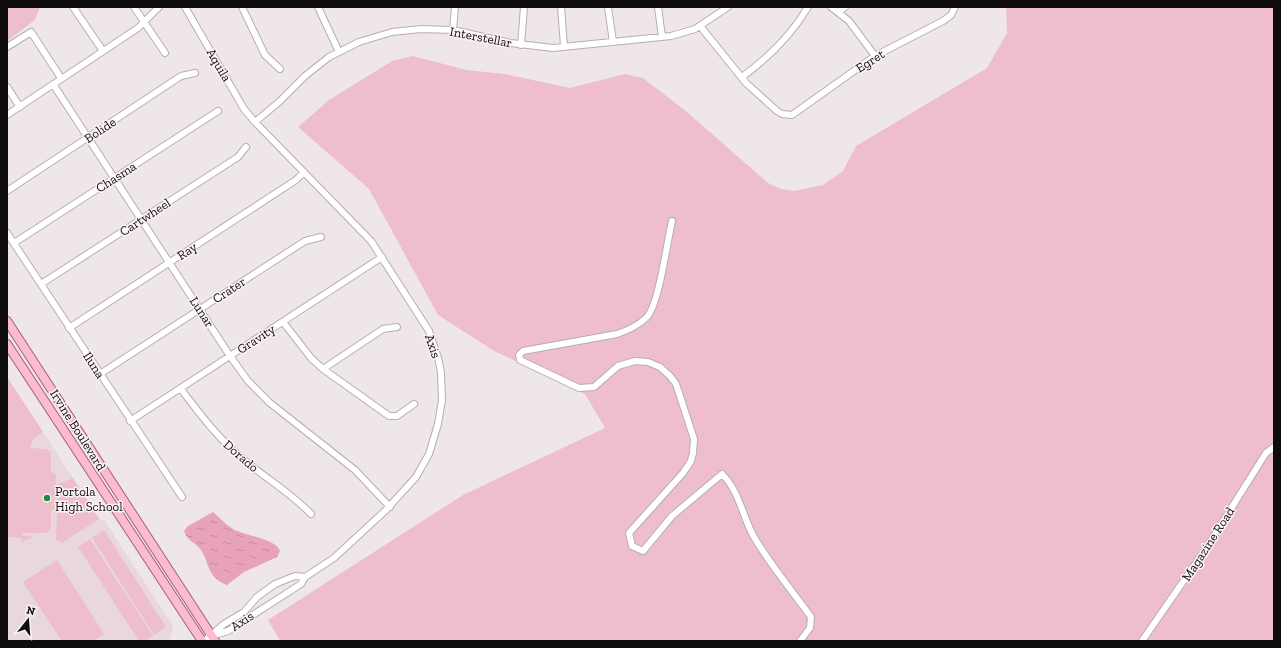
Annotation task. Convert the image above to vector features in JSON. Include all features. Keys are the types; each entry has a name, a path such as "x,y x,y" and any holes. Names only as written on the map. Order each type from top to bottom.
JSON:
{"main road":[{"name":"Irvine Boulevard","path":"7,321 213,639"},
{"name":"Irvine Boulevard","path":"7,344 203,641"}],"street":[{"path":"73,7 103,51"},
{"path":"134,7 165,53"},
{"path":"7,115 138,28 159,7"},
{"name":"Aquila","path":"185,7 244,109 255,122"},
{"path":"242,7 265,55 280,69"},
{"path":"318,7 339,52"},
{"path":"453,30 455,7"},
{"path":"521,45 524,7"},
{"path":"560,7 564,46"},
{"path":"608,7 613,42"},
{"path":"658,7 662,37"},
{"name":"Interstellar","path":"255,122 279,102 316,66 359,42 392,32 421,29 453,30 521,45 547,47 564,46 662,37 684,33 700,26 728,7"},
{"path":"700,26 742,77 775,50 798,24 808,7"},
{"path":"831,7 859,32 875,56"},
{"path":"838,12 845,7"},
{"name":"Egret","path":"742,77 777,111 787,115 798,111 875,56 943,22 951,15 954,8"},
{"path":"7,47 31,32 61,78"},
{"name":"Bolide","path":"7,191 90,138 181,76 195,73"},
{"name":"Lunar","path":"53,84 90,138 230,356 248,381 270,403 355,470 390,507"},
{"path":"7,87 20,107"},
{"name":"Chasma","path":"14,244 218,111"},
{"name":"Axis","path":"213,639 301,584 305,577 334,558 390,507 416,477 429,454 441,414 442,387 438,358 428,331 382,257 362,230 255,122"},
{"name":"Cartwheel","path":"41,284 238,157 246,147"},
{"name":"Ray","path":"69,328 296,180 304,172"},
{"path":"672,221 654,303 647,317 631,329 617,334 523,351 519,355 520,360 579,388 594,386 618,366 635,361 648,362 660,367 670,376 676,384 694,439 693,453 691,461 683,473 629,533 632,546 643,551 672,516 722,474 729,481 738,496 754,536 811,617 810,628 800,641"},
{"name":"Iluna","path":"7,233 182,498"},
{"name":"Crater","path":"100,374 305,241 320,237"},
{"name":"Gravity","path":"130,421 382,257"},
{"path":"283,322 311,358 322,369 389,416 397,416 414,404"},
{"path":"322,369 383,329 397,327"},
{"name":"Dorado","path":"180,389 213,429 233,450 249,464 296,499 311,514"},
{"name":"Magazine Road","path":"1142,641 1205,550 1266,453 1274,446"},
{"name":"Axis","path":"213,639 224,624 244,612 257,596 268,588 298,575 305,577"},
{"path":"268,588 275,600"},
{"path":"203,641 213,639"}],"shaded area":[{"path":"7,7 40,7 35,20 7,41"},
{"path":"1006,7 1274,7 1274,641 280,641 268,620 463,495 605,428 585,394 494,351 438,315 369,189 298,127 329,100 392,61 413,56 466,70 505,74 570,88 625,74 643,78 687,112 768,183 781,189 794,191 823,185 843,171 856,146 987,68 1007,33"},
{"name":"Portola High School","path":"7,377 101,521 104,520 173,626 170,639 166,641 7,641"},
{"path":"7,377 43,432 33,439 30,448 46,449 51,452 51,471 56,475 55,510 51,510 51,528 46,533 22,533 22,535 33,537 21,542 21,538 7,537"},
{"path":"73,478 99,519 62,543 56,540 58,484"},
{"path":"104,530 166,627 154,635 92,538"},
{"path":"90,539 153,636 144,641 139,641 78,547"},
{"path":"57,560 104,634 93,641 62,641 23,582"}],"water":[{"path":"213,512 235,530 273,544 280,551 277,557 244,572 227,585 216,579 212,575 199,547 187,537 184,531 188,526"}],"place":[{"name":"Portola High School","path":"47,498"}]}
